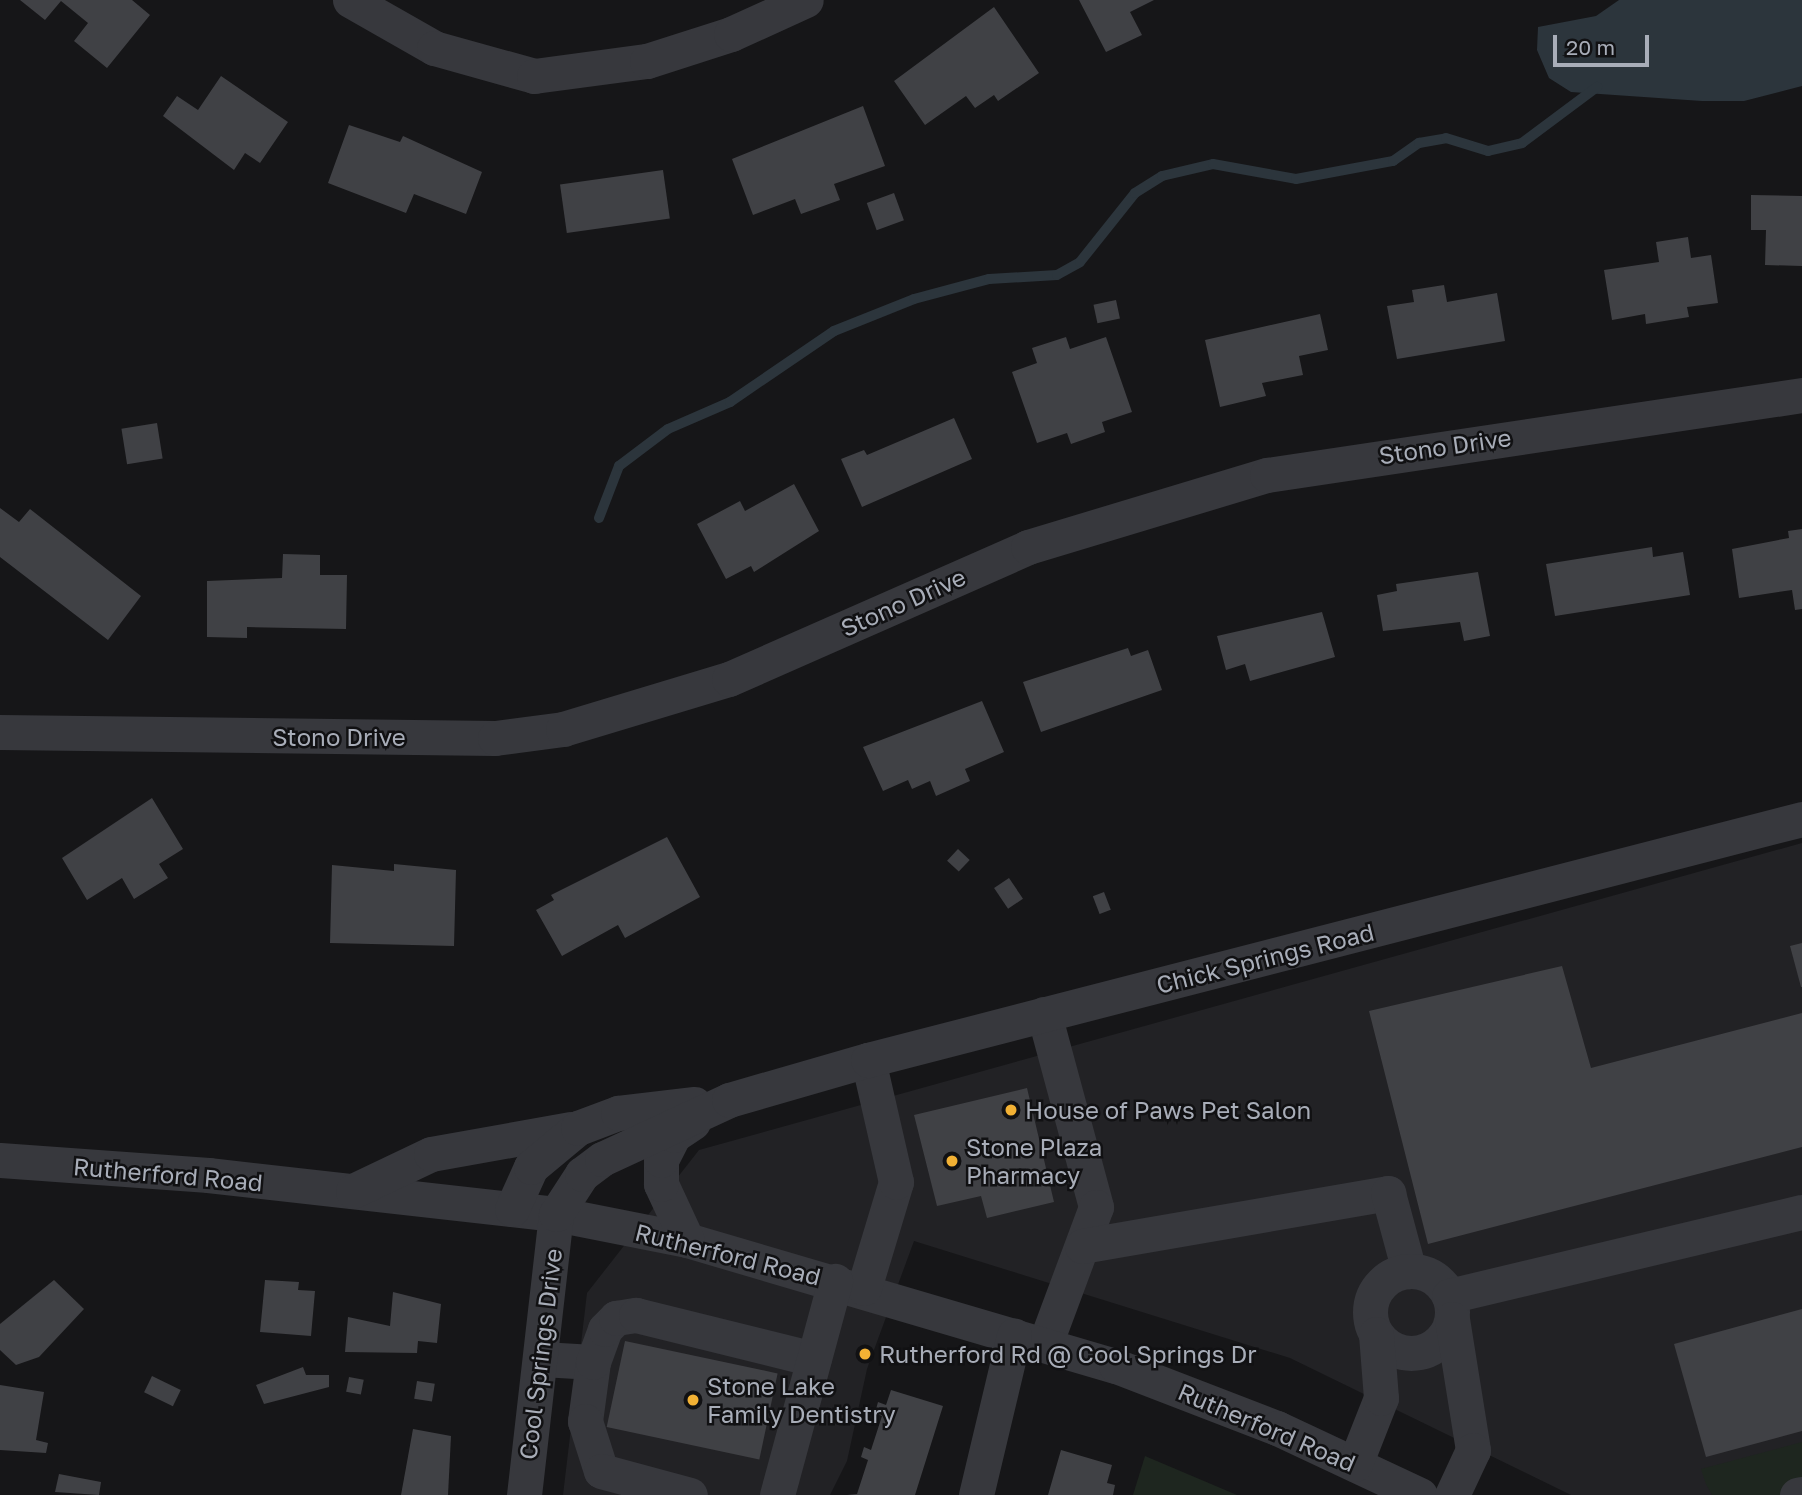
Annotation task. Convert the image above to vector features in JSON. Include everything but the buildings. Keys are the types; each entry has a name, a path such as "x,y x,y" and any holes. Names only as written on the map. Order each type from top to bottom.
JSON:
{"street":[{"path":"350,0 434,48 534,76 647,61 732,34 806,0"},
{"name":"Stono Drive","path":"0,732 495,738 563,729 729,679 1028,547 1267,475 1802,395"},
{"name":"Chick Springs Road","path":"556,1214 582,1174 603,1159 729,1100 868,1060 1802,819"},
{"path":"976,1495 1030,1340 1082,1246 1096,1207 1044,1014"},
{"path":"777,1495 814,1359 895,1182 868,1060"},
{"path":"687,1240 661,1184 661,1160 674,1135 729,1100"},
{"name":"Chick Springs Road","path":"512,1209 531,1167 578,1128 618,1113 729,1100"},
{"path":"353,1191 431,1154 578,1128"},
{"name":"Rutherford Road","path":"0,1160 353,1191 556,1214 687,1240 850,1285 1030,1340 1277,1428 1420,1495"},
{"path":"1082,1246 1388,1193 1409,1271"},
{"path":"1450,1307 1802,1212"},
{"name":"Cool Springs Drive","path":"523,1495 542,1359 556,1214"},
{"path":"1355,1464 1381,1398 1371,1298 1386,1278 1409,1271 1433,1277 1450,1307 1473,1450 1452,1495"},
{"path":"1376,1334 1385,1345 1412,1354 1438,1343 1450,1307"},
{"path":"690,1495 601,1471 587,1439 593,1362 616,1318 636,1315 814,1359"},
{"path":"542,1359 593,1362"},
{"path":"1797,1495 1802,1494"}],"shaded area":[{"path":"1619,0 1802,0 1802,86 1744,101 1702,101 1571,92 1549,78 1537,50 1538,27 1596,16"},
{"path":"1802,843 1802,1495 1571,1495 1290,1358 914,1241 867,1369 847,1461 830,1495 563,1495 587,1293 699,1150"},
{"path":"1802,1442 1802,1495 1712,1495 1706,1484 1701,1469"},
{"path":"1145,1456 1237,1495 1133,1495"}],"waterway":[{"path":"599,518 619,466 668,429 730,402 834,331 914,299 989,279 1057,275 1080,262 1135,193 1162,176 1213,164 1296,179 1393,161 1419,143 1446,138 1488,151 1522,143 1597,87"}],"place":[{"name":"House of Paws Pet Salon","path":"1011,1110"},
{"name":"Stone Plaza Pharmacy","path":"952,1161"},
{"name":"Rutherford Rd @ Cool Springs Dr","path":"865,1354"},
{"name":"Stone Lake Family Dentistry","path":"693,1400"}]}
